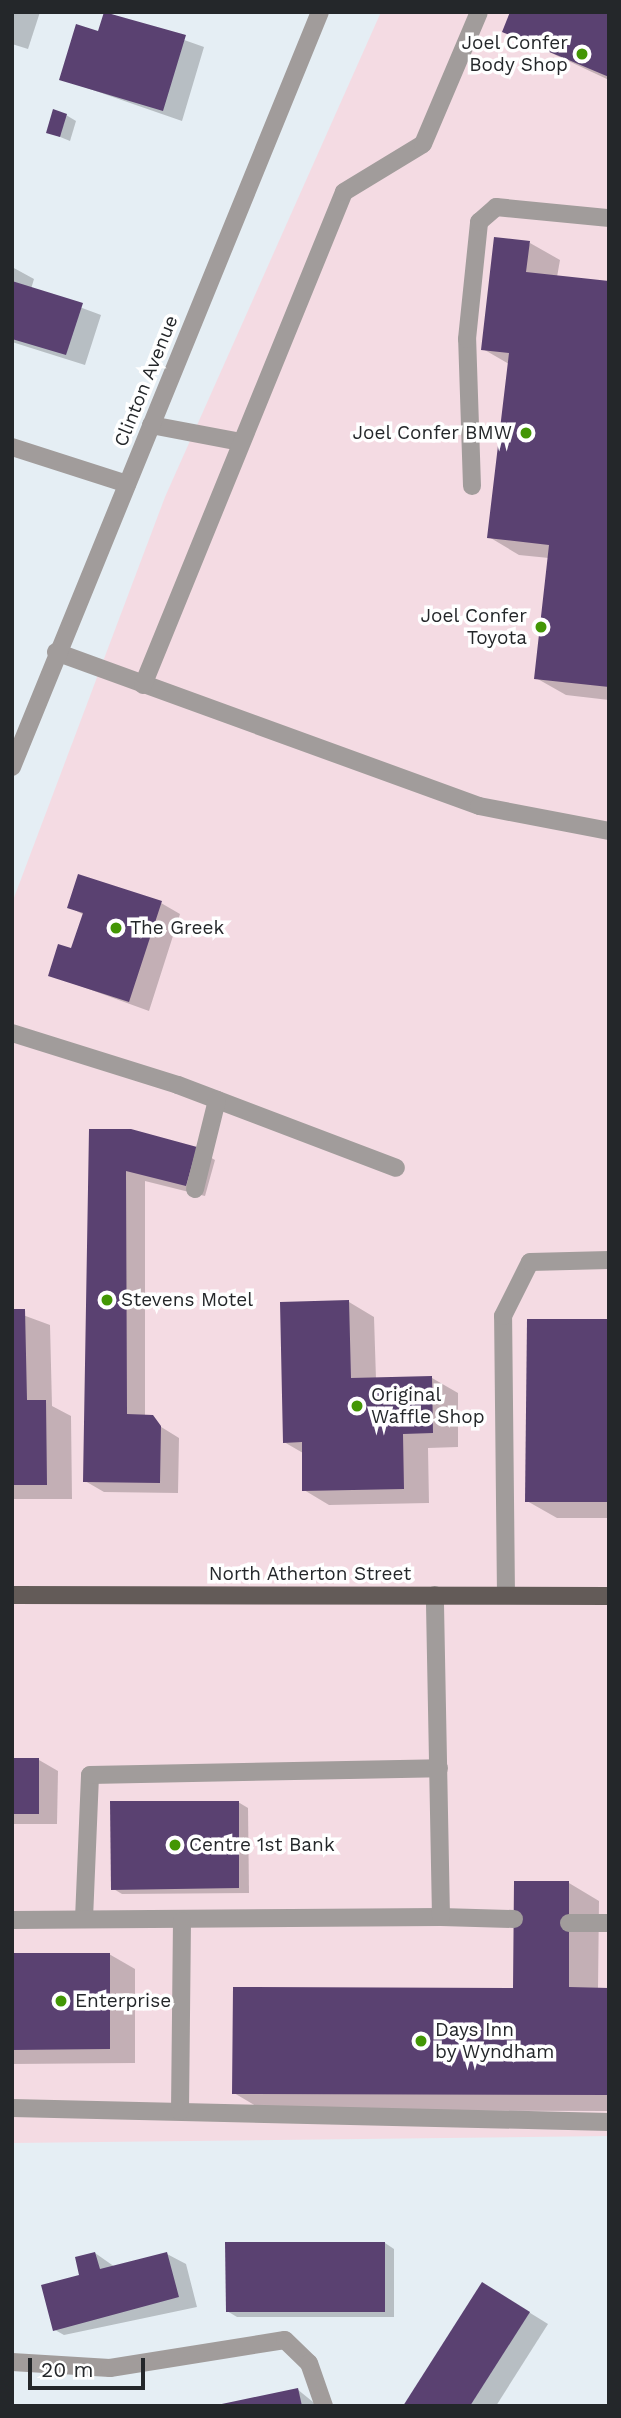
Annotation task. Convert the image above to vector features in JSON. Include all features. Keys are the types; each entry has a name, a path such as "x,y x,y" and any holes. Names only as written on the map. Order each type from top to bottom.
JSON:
{"main road":[{"name":"North Atherton Street","path":"12,1595 609,1595"}],"street":[{"name":"Clinton Avenue","path":"12,767 56,652 320,12"},
{"path":"143,685 344,192 423,144 479,12"},
{"path":"472,486 467,340 479,222 496,207 609,218"},
{"path":"151,425 241,442"},
{"path":"12,447 127,484"},
{"path":"56,652 479,806 609,831"},
{"path":"12,1033 216,1100 396,1168"},
{"path":"195,1189 216,1100"},
{"path":"506,1595 503,1316 530,1262 609,1260"},
{"path":"435,1595 441,1917"},
{"path":"84,1919 90,1775 439,1768"},
{"path":"12,1920 182,1922 441,1917 514,1919"},
{"path":"180,2111 182,1922"},
{"path":"569,1923 609,1923"},
{"path":"12,2108 609,2122"},
{"path":"12,2362 110,2368 285,2340 309,2363 324,2406"}],"shaded area":[{"path":"381,12 609,12 609,2136 12,2143 12,903 165,497"}],"building":[{"path":"104,12 186,35 163,111 59,80 76,24 98,31"},
{"name":"Joel Confer Body Shop","path":"510,12 609,12 609,77 502,32"},
{"path":"53,109 67,114 60,137 46,133"},
{"path":"494,237 530,241 526,272 609,281 609,687 534,679 549,545 487,538 509,353 481,350"},
{"path":"12,281 83,303 66,355 12,339"},
{"name":"The Greek","path":"78,874 162,901 129,1002 48,976 58,944 71,948 83,913 67,908"},
{"name":"Stevens Motel","path":"89,1129 131,1129 197,1147 186,1186 126,1171 127,1414 153,1415 161,1426 160,1483 83,1482"},
{"name":"Original Waffle Shop","path":"349,1300 351,1378 432,1376 433,1433 403,1434 404,1489 302,1491 302,1442 283,1443 280,1302"},
{"path":"12,1309 25,1309 27,1400 46,1400 47,1485 12,1485"},
{"path":"527,1319 609,1319 609,1502 525,1502"},
{"path":"12,1758 39,1758 39,1814 12,1814"},
{"name":"Centre 1st Bank","path":"110,1801 239,1801 239,1888 111,1890"},
{"name":"Days Inn by Wyndham","path":"514,1881 569,1881 569,1987 609,1988 609,2095 232,2094 233,1987 513,1988"},
{"name":"Enterprise","path":"12,1953 110,1953 110,2049 12,2050"},
{"path":"225,2242 385,2242 385,2312 226,2312"},
{"path":"95,2252 100,2269 167,2252 179,2297 53,2331 41,2285 79,2275 75,2257"},
{"path":"482,2282 530,2312 470,2406 403,2406"},
{"path":"298,2388 302,2406 217,2406 217,2405"}],"place":[{"name":"Joel Confer Body Shop","path":"582,54"},
{"name":"Joel Confer BMW","path":"526,433"},
{"name":"Joel Confer Toyota","path":"541,627"},
{"name":"The Greek","path":"116,928"},
{"name":"Stevens Motel","path":"107,1300"},
{"name":"Original Waffle Shop","path":"357,1406"},
{"name":"Centre 1st Bank","path":"175,1845"},
{"name":"Enterprise","path":"61,2001"},
{"name":"Days Inn by Wyndham","path":"421,2041"}]}
